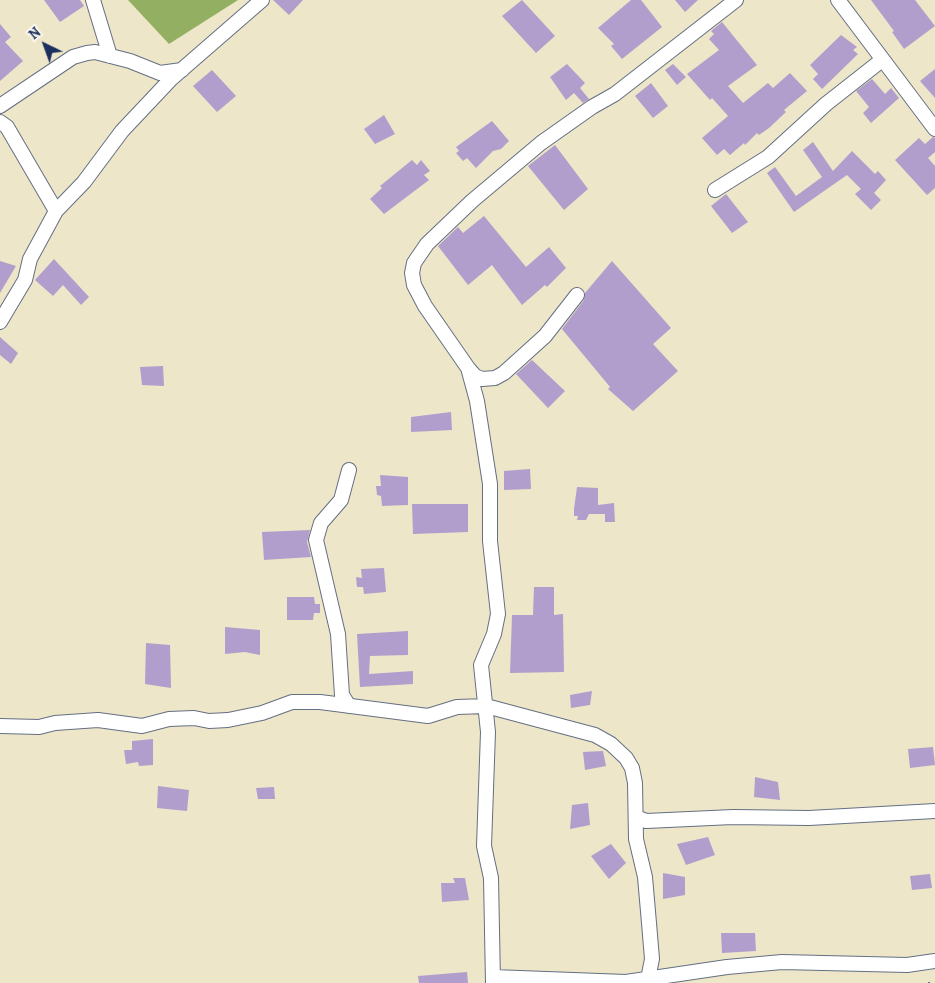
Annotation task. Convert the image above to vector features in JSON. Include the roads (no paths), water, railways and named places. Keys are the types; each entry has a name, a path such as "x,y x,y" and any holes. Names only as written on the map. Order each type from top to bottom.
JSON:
{"street":[{"path":"92,0 110,56"},
{"path":"0,322 25,280 30,259 56,211 84,182 122,132 183,69 262,0"},
{"path":"577,295 544,336 504,373 496,378 482,378 475,376 468,368 425,306 414,286 412,273 419,254 472,201 541,143 592,107 615,94 736,0"},
{"path":"838,0 935,129"},
{"path":"0,106 73,57 95,52 130,61 160,73 174,73 183,69"},
{"path":"715,190 768,157 826,104 882,60"},
{"path":"0,122 7,127 56,211"},
{"path":"468,368 477,401 490,484 490,541 498,614 494,634 482,665 488,732 484,846 491,878 493,980 506,976 603,982 648,979 727,967 782,962 907,965 935,961"},
{"path":"349,470 341,500 321,523 316,540 338,634 342,695 349,706"},
{"path":"0,726 39,727 56,723 98,720 142,726 177,719 228,720 262,713 292,702 349,706 428,716 457,707 486,706 595,735 611,744 626,758 632,768 635,783 636,839 645,877 652,959 648,979"},
{"path":"636,817 646,821 715,818 808,818 935,812"}]}
